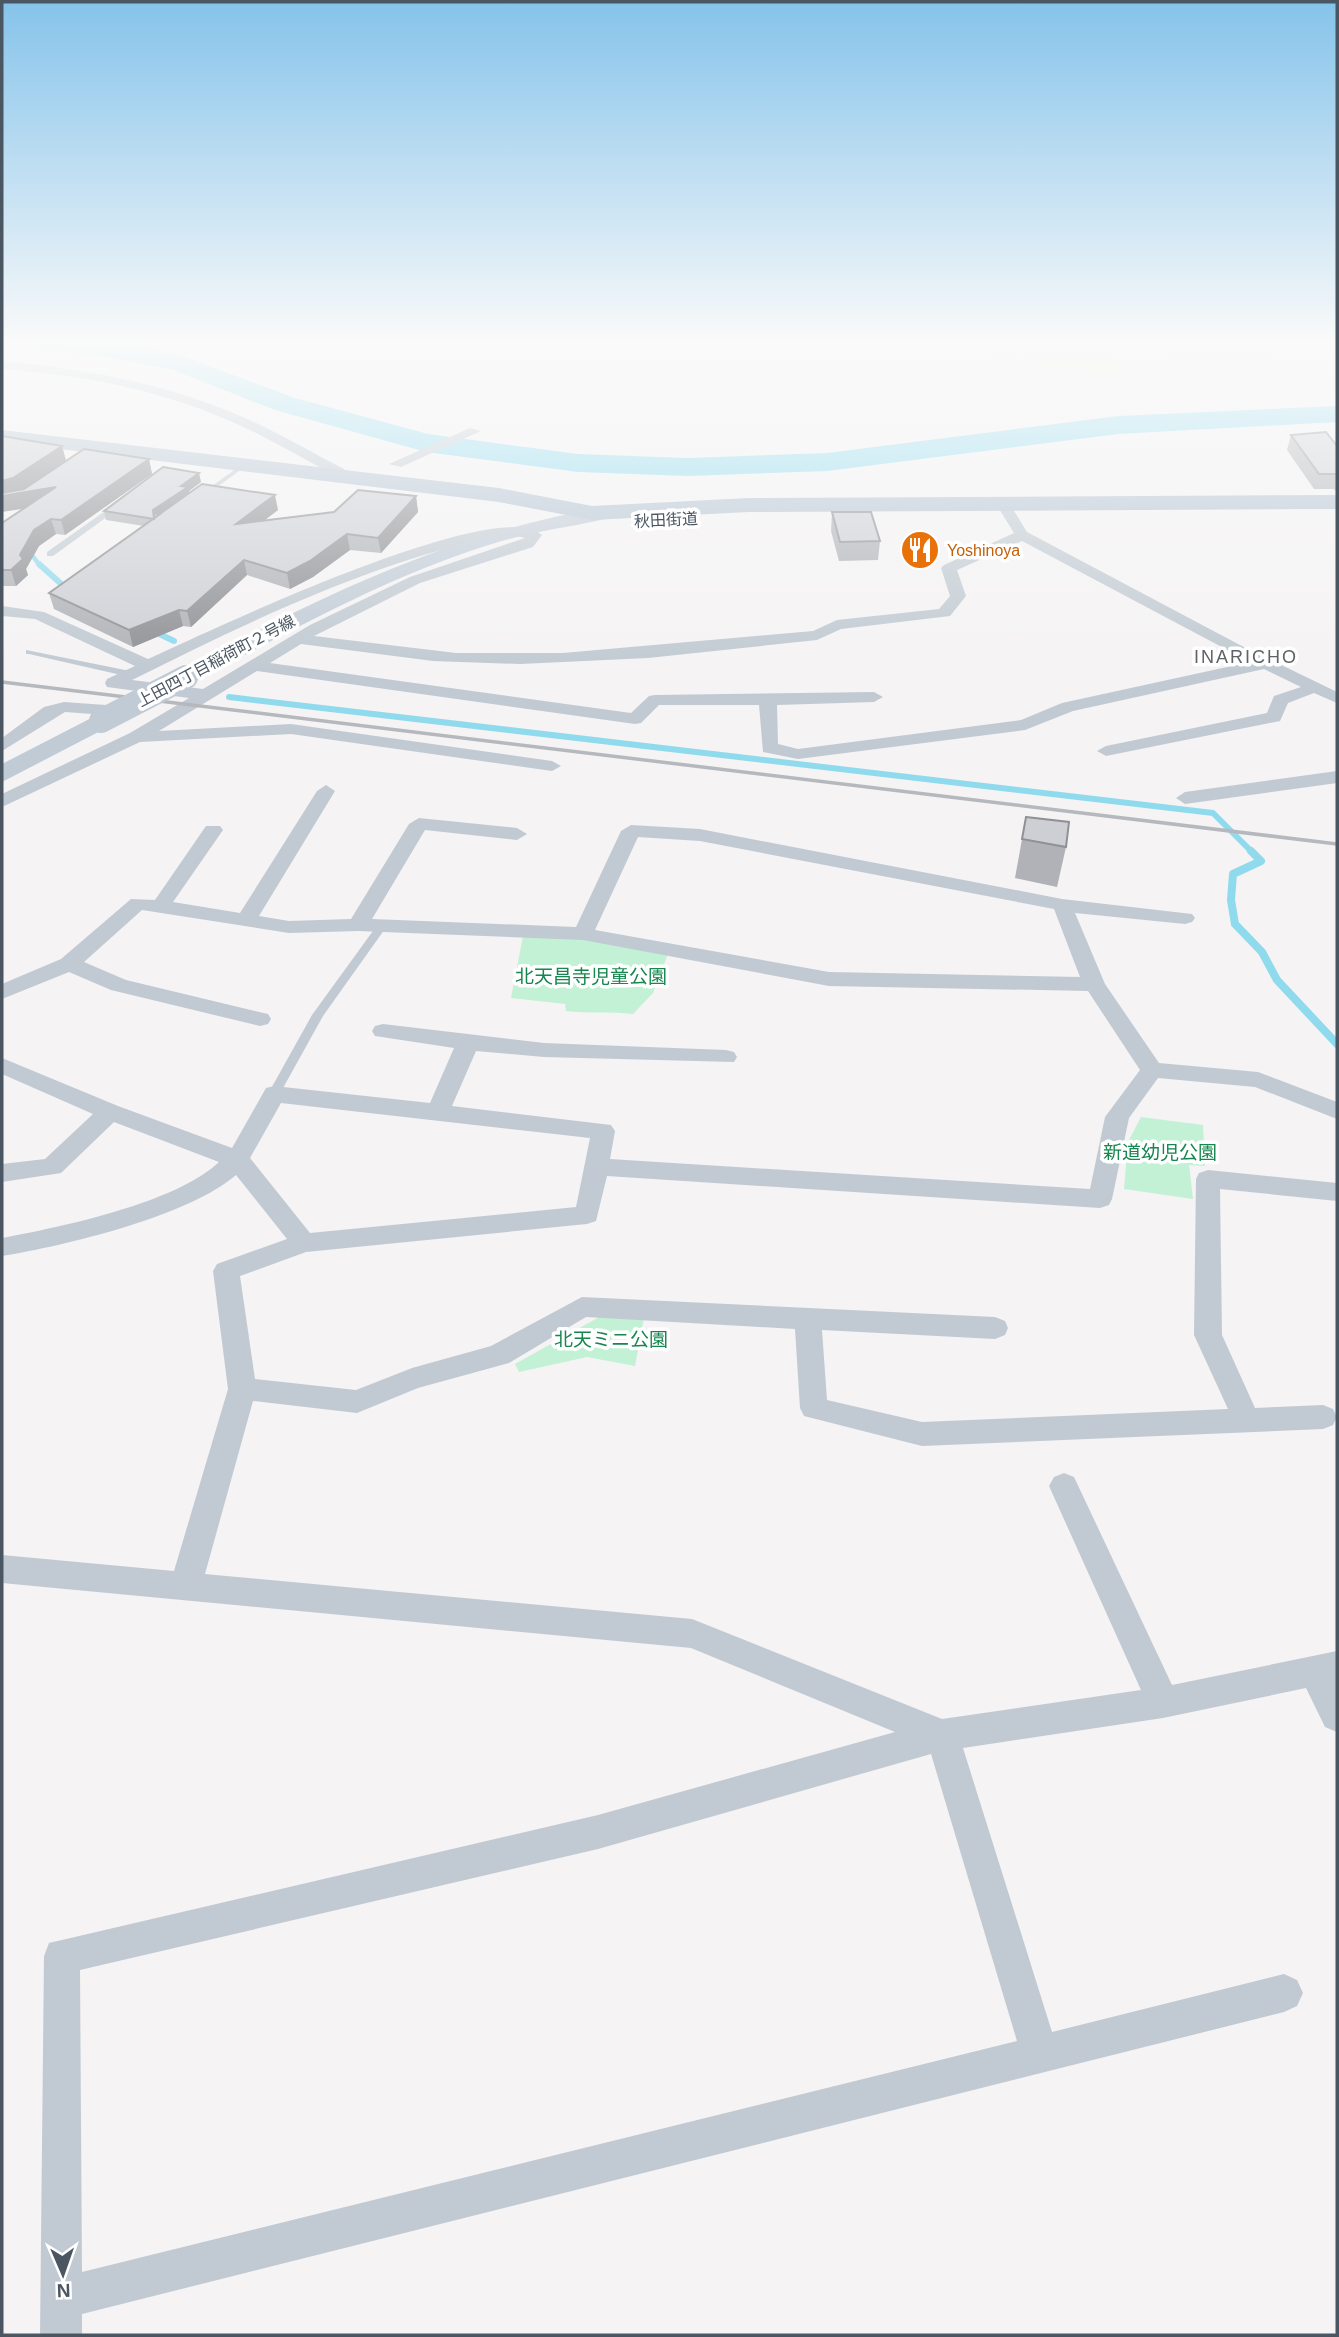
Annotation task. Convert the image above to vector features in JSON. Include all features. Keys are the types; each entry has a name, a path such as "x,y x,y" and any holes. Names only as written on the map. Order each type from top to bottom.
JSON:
{"main road":[{"name":"秋田街道","path":"87,453 124,453"},
{"name":"秋田街道","path":"126,453 173,466 237,470 532,526 557,514 704,506 1012,519 1337,502"},
{"name":"秋田街道","path":"127,453 499,495 557,514 633,521 726,517 1012,519 1337,513"}],"street":[{"path":"301,453 339,472 344,479"},
{"path":"396,464 422,453"},
{"path":"298,639 476,659 517,659 616,654 817,635 837,625 944,613 958,596 949,568 1012,519 1265,664 1337,698"},
{"name":"上田四丁目稲荷町２号線","path":"2,774 344,595 435,559 532,526 633,521"},
{"path":"2,802 136,737 257,666 298,639 415,580 528,544 532,526 510,528 433,545 301,597 147,665 113,683 206,695"},
{"path":"2,611 38,615 147,665"},
{"path":"768,700 769,748 798,754 1025,725 1068,707 1265,664"},
{"path":"257,666 635,719 655,700 874,697"},
{"path":"1106,751 1274,717 1280,700 1317,687"},
{"path":"4,742 50,711 64,707 84,706 170,717"},
{"path":"136,737 291,729 552,766"},
{"path":"1185,798 1337,777"},
{"path":"246,920 326,791"},
{"path":"358,925 419,824 517,834"},
{"path":"160,907 214,830"},
{"path":"583,934 631,831 700,835 1062,905 1185,918"},
{"path":"2,992 69,964 138,903 289,927 358,925 583,934 829,979 1094,984"},
{"path":"1062,905 1094,984 1152,1070"},
{"path":"69,964 119,985 260,1018"},
{"path":"383,1031 544,1050 726,1057"},
{"path":"437,1114 468,1043"},
{"path":"2,1065 110,1112 237,1159 304,1243"},
{"path":"1152,1070 1258,1080 1337,1111"},
{"path":"596,1167 1100,1199 1117,1117 1152,1070"},
{"path":"2,1247 33,1242 187,1194 222,1173 237,1159 274,1094 603,1131 587,1215 304,1243 226,1270 242,1390 186,1585"},
{"path":"2,1173 52,1167 110,1112"},
{"path":"1248,1420 1208,1335 1208,1179 1337,1192"},
{"path":"242,1390 357,1402 412,1379 499,1355 582,1307 995,1328"},
{"path":"808,1318 814,1408 922,1434 1323,1417"},
{"path":"1064,1486 1163,1702"},
{"path":"2,1569 692,1634 942,1735"},
{"path":"1284,1993 1040,2054 60,2317 62,1956 598,1832 942,1735 1163,1702 1326,1669 1337,1716"},
{"path":"942,1735 1040,2054"}],"lane":[{"path":"197,498 237,470"},
{"path":"207,492 218,494"},
{"path":"50,554 122,503"},
{"path":"29,652 130,674"},
{"path":"274,1094 318,1015 382,926"}],"green space":[{"name":"北天昌寺児童公園","path":"523,936 582,937 668,954 653,993 633,1014 566,1011 565,1004 511,998"},
{"name":"新道幼児公園","path":"1141,1117 1203,1125 1205,1166 1189,1165 1193,1199 1124,1189 1128,1142"},
{"name":"北天ミニ公園","path":"601,1316 644,1318 635,1366 587,1357 519,1372 515,1364"}],"building":[{"path":"2,453 51,453 13,478 2,481"},
{"path":"78,453 110,453 149,459 61,520 51,519 34,530 20,555 23,559 11,570 2,570 2,523 56,487 2,496 2,493 24,489"},
{"path":"1304,453 1337,453 1337,474 1319,474"},
{"path":"163,467 199,473 181,486 188,487 153,510 154,519 104,511"},
{"path":"202,484 275,495 236,524 334,512 358,490 416,496 378,538 347,534 310,561 287,573 244,560 187,611 179,610 129,630 49,593 160,514 154,513 161,513"},
{"path":"832,512 871,512 880,541 840,542"},
{"path":"1026,817 1069,822 1066,847 1022,839"}],"waterway":[{"path":"502,453 578,463 688,467 827,462 897,453"},
{"path":"27,548 40,566"},
{"path":"39,564 68,590"},
{"path":"153,631 174,641"},
{"path":"229,697 1213,813 1261,861 1233,874 1231,900 1235,924 1262,952 1277,980 1337,1044"}],"railway":[{"path":"2,682 1337,844"}],"place":[{"name":"Yoshinoya","path":"920,550"}],"district":[{"name":"INARICHO","path":"1246,657"}]}
